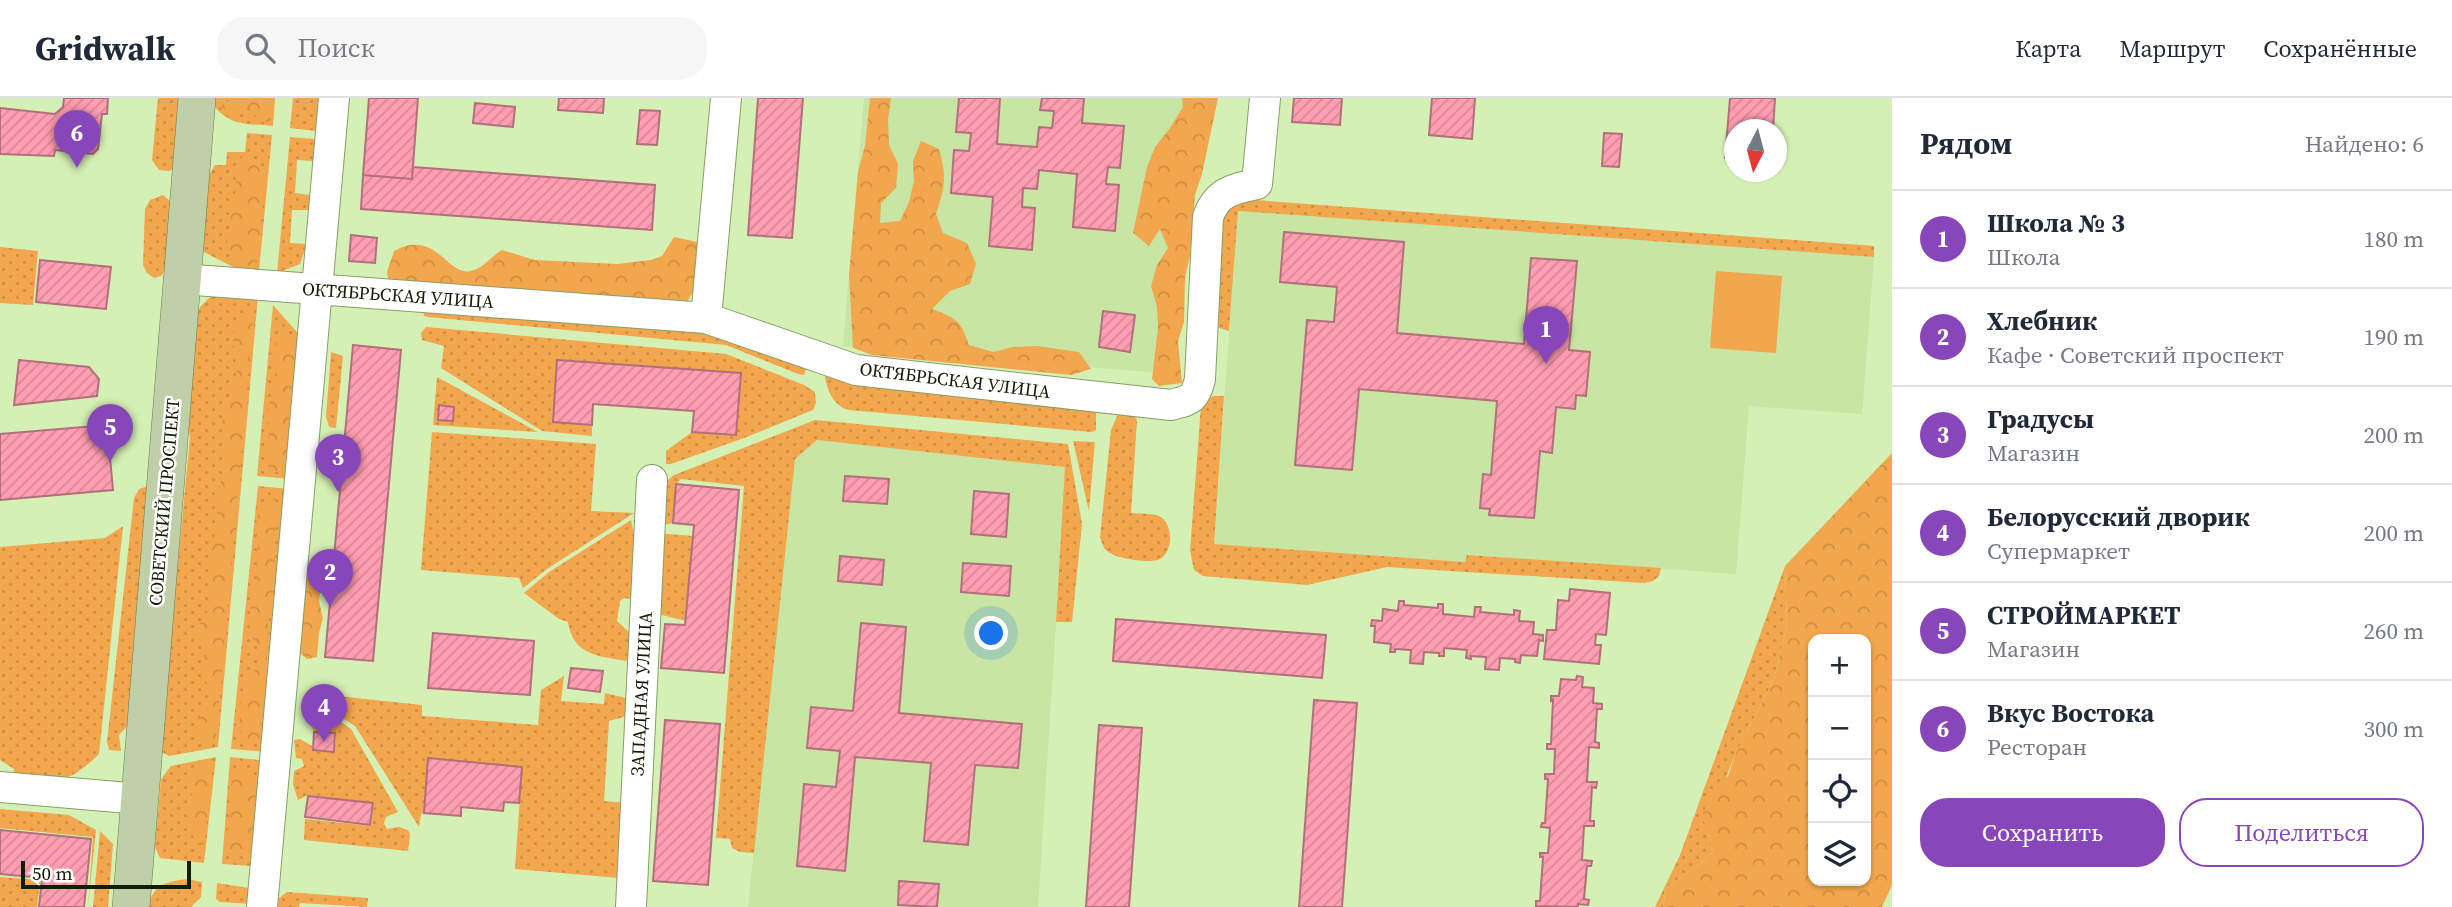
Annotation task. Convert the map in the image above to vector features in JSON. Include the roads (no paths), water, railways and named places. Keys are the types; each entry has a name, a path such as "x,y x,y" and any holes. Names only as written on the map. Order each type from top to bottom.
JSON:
{"main road":[{"name":"СОВЕТСКИЙ ПРОСПЕКТ","path":"131,907 197,98"}],"street":[{"path":"262,907 334,98"},
{"path":"706,318 726,98"},
{"name":"ОКТЯБРЬСКАЯ УЛИЦА","path":"181,279 706,318 856,370 1171,405 1189,400 1197,392 1200,379 1208,217 1218,198 1234,189 1257,184 1265,98"},
{"name":"ЗАПАДНАЯ УЛИЦА","path":"631,907 652,480"},
{"path":"0,787 140,799"}],"place":[{"name":"Вкус Востока","path":"77,168"},
{"name":"Школа № 3","path":"1546,364"},
{"name":"СТРОЙМАРКЕТ","path":"110,462"},
{"name":"Градусы","path":"338,492"},
{"name":"Хлебник","path":"330,607"},
{"name":"Белорусский дворик","path":"324,742"}]}
